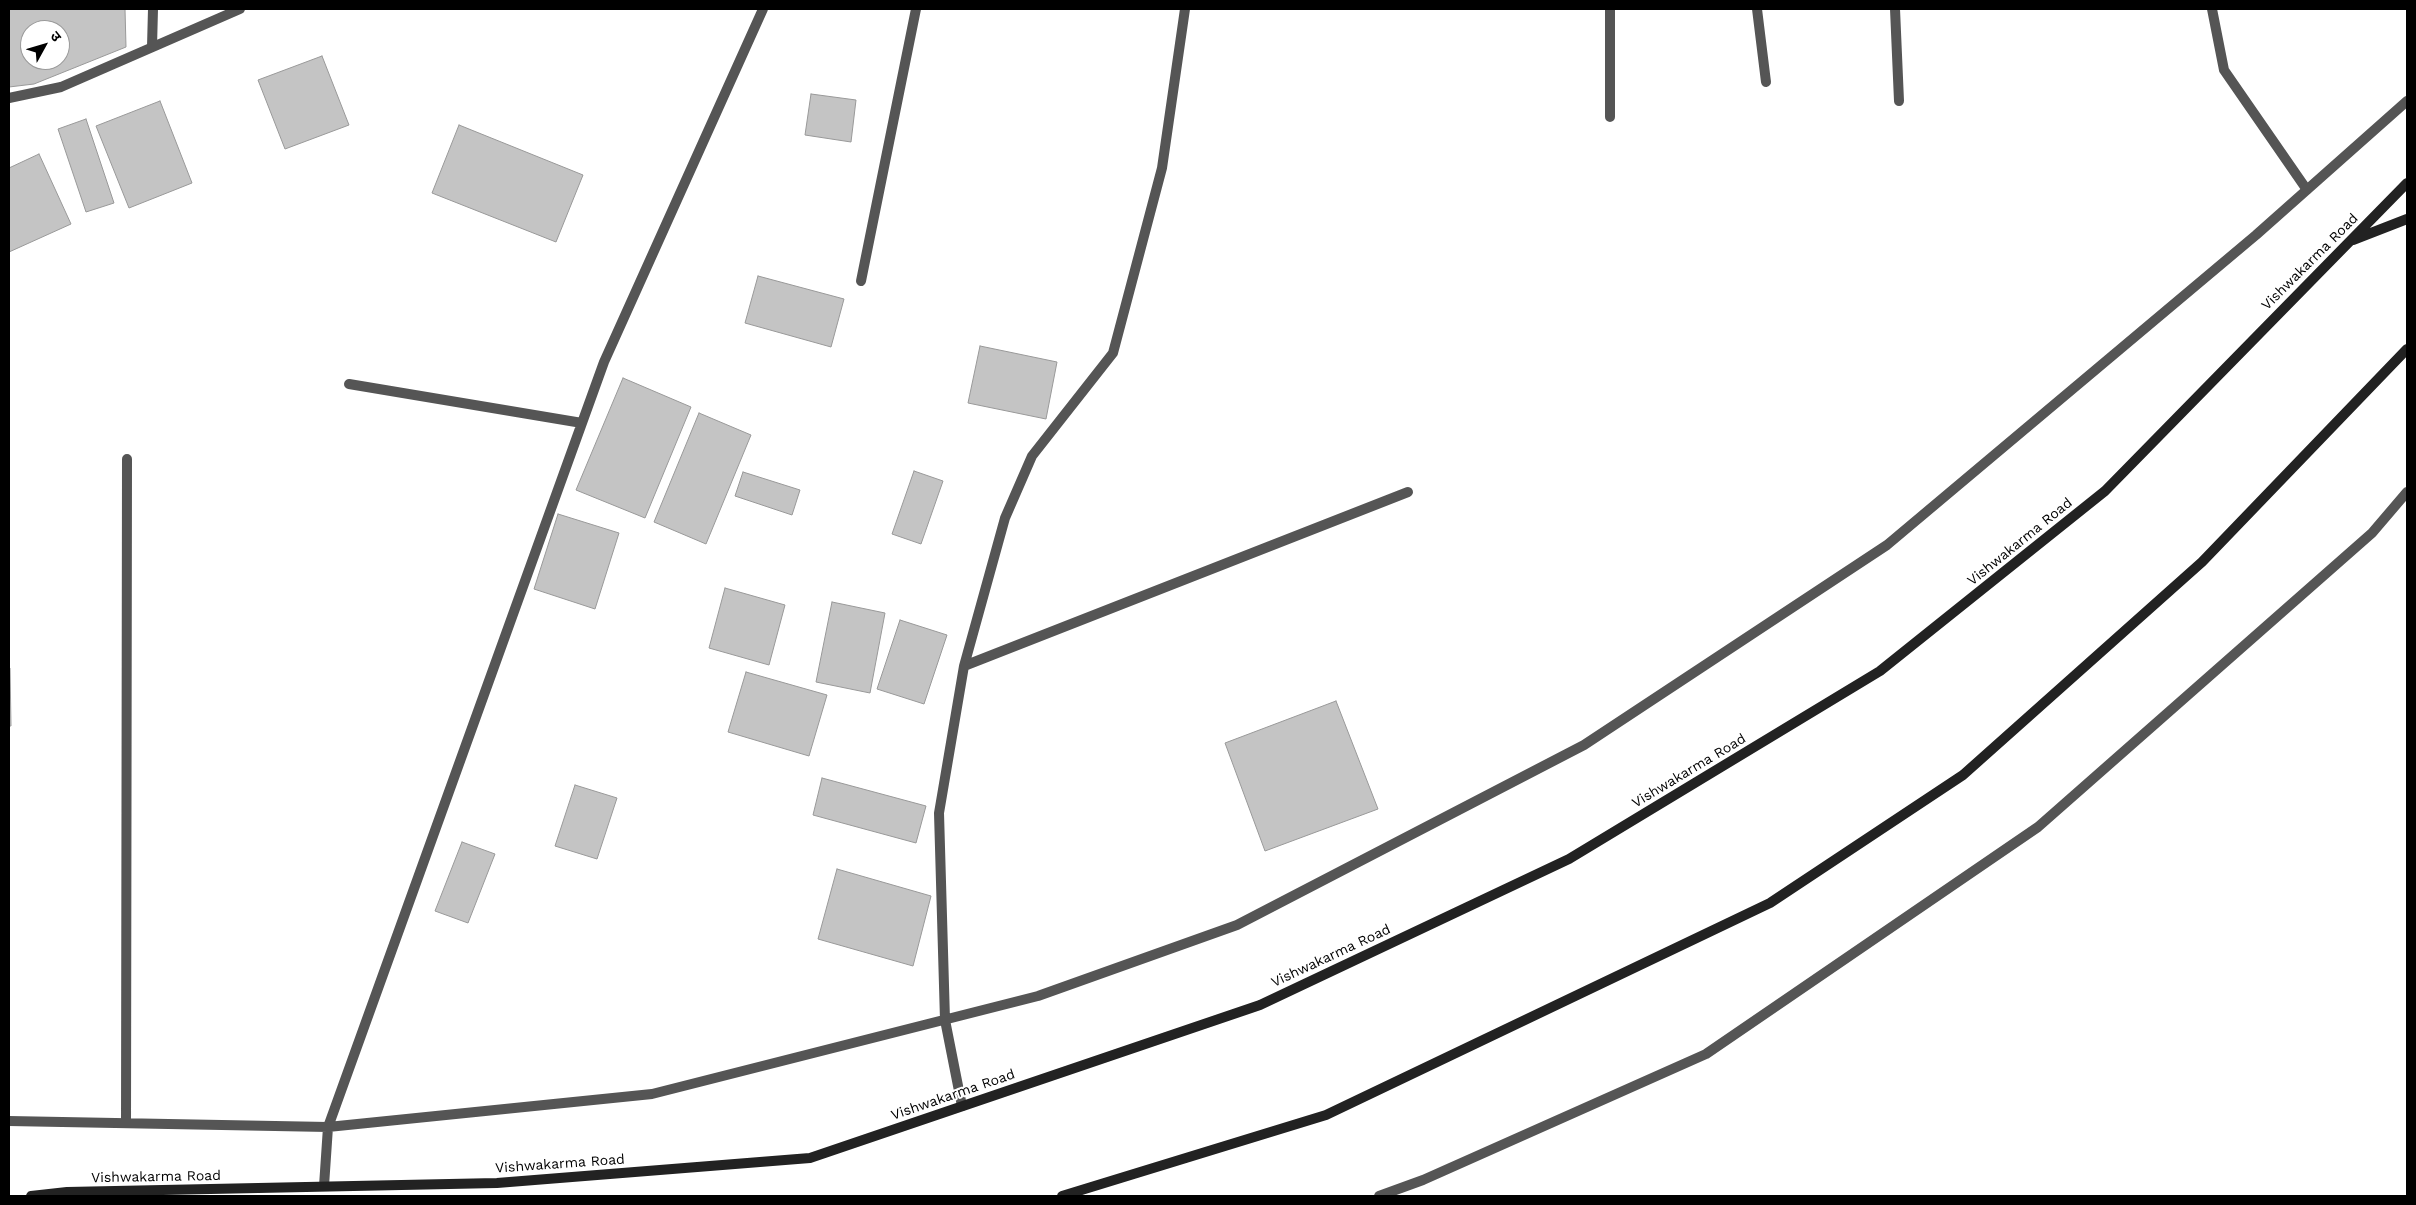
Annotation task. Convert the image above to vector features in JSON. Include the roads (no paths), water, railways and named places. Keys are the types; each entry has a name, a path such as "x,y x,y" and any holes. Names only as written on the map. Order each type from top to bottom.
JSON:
{"main road":[{"name":"Vishwakarma Road","path":"31,1196 67,1192 497,1183 810,1158 1260,1005 1569,859 1880,672 2105,491 2407,182"},
{"path":"2350,241 2407,220"},
{"path":"1062,1196 1077,1194 1326,1116 1770,903 1963,774 2202,562 2407,349"}],"street":[{"path":"152,9 152,47"},
{"path":"9,98 61,87 240,9"},
{"path":"324,1186 328,1127 604,362 763,9"},
{"path":"861,280 916,9"},
{"path":"962,1106 945,1020 939,813 964,666 1005,518 1032,456 1113,353 1162,168 1185,9"},
{"path":"1610,9 1610,118"},
{"path":"1757,9 1766,82"},
{"path":"1895,9 1899,102"},
{"path":"2212,9 2224,70 2307,190"},
{"path":"9,1121 328,1127 652,1094 1038,996 1237,925 1584,745 1887,545 2256,235 2407,101"},
{"path":"349,384 582,423"},
{"path":"126,1123 128,459"},
{"path":"964,666 1408,492"},
{"path":"1378,1196 1423,1180 1706,1054 2038,828 2372,533 2407,492"}]}
